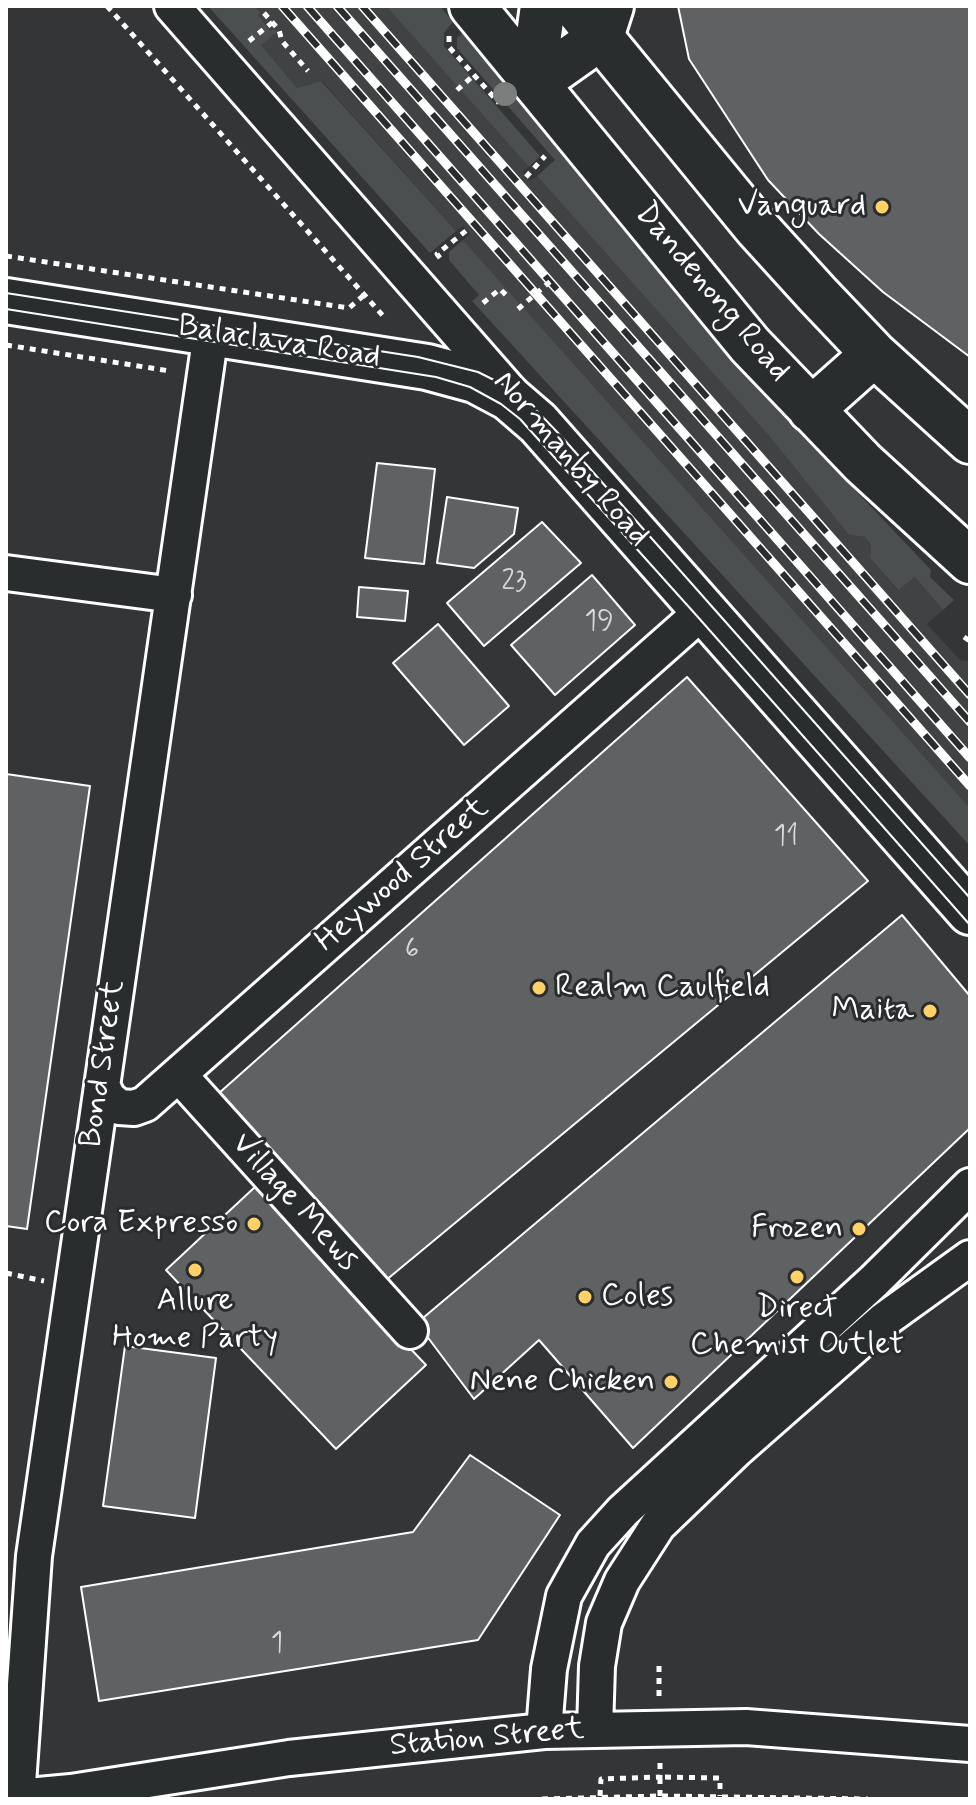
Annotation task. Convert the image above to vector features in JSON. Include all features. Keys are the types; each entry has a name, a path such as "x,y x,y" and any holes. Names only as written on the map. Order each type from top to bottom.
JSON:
{"main road":[{"path":"525,90 543,6"},
{"path":"525,90 596,16 757,228 874,354 970,441"},
{"name":"Dandenong Road","path":"462,18 811,410 970,561"},
{"name":"Balaclava Road","path":"6,301 456,374 509,398 538,423"},
{"path":"811,410 874,354"},
{"name":"Normanby Road","path":"538,423 970,912"}],"street":[{"name":"Normanby Road","path":"172,6 538,423"},
{"name":"Bond Street","path":"11,1798 34,1556 211,333"},
{"path":"6,573 174,595"},
{"name":"Heywood Street","path":"102,1085 114,1104 134,1108 179,1075 703,611"},
{"name":"Village Mews","path":"179,1075 410,1331"},
{"path":"544,1731 549,1669 564,1596 593,1544 623,1511 874,1281 970,1186"},
{"path":"595,1730 597,1666 604,1623 622,1581 658,1525 736,1450 884,1320 970,1258"},
{"name":"Station Street","path":"11,1798 289,1758 544,1731 746,1727 970,1744"}],"path":[{"path":"107,6 385,318"},
{"path":"264,13 282,41 308,71"},
{"path":"462,18 449,47 474,75 525,90"},
{"path":"249,41 270,24"},
{"path":"457,90 474,75"},
{"path":"526,177 547,158 537,146"},
{"path":"447,265 437,254 467,230"},
{"path":"6,256 349,308 363,296"},
{"path":"518,309 552,280"},
{"path":"483,303 500,289 507,296"},
{"path":"6,345 170,371"},
{"path":"660,1796 660,1777 720,1778 720,1796"},
{"path":"542,1799 660,1796 868,1799"}],"shaded area":[{"path":"208,6 255,6 260,12 258,16 271,31 274,29 277,32 261,45 297,88 321,81 456,231 430,253"},
{"path":"255,6 386,6 529,167 522,172 530,181 537,176 770,437 849,535 865,537 871,545 870,558 897,590 915,577 943,610 927,624 960,660 970,661 970,808 463,240 470,234 463,226 456,231 322,81 297,88 261,45 271,31 257,15 260,12"},
{"path":"386,6 440,6 453,22 444,33 444,46 540,156 529,167"},
{"path":"463,33 708,328 783,414 931,570 930,577 954,600 943,610 915,577 898,590 870,558 871,545 865,537 849,535 770,437 537,176 555,160 457,48 457,38"},
{"path":"463,240 970,808 970,846 472,301 479,295 449,260 449,252"}],"building":[{"name":"Vanguard","path":"678,6 970,6 970,357 883,292 819,234 768,180 689,59"},
{"path":"377,463 435,469 424,564 365,558"},
{"path":"447,497 518,508 514,534 474,568 437,563"},
{"path":"542,522 581,563 484,646 447,603"},
{"path":"592,575 635,625 555,695 511,645"},
{"path":"359,587 408,591 405,621 357,617"},
{"path":"438,624 509,706 464,745 393,663"},
{"name":"Realm Caulfield","path":"687,677 868,881 385,1281 218,1094"},
{"path":"6,774 90,786 27,1229 6,1226"},
{"name":"Realm Caulfield","path":"902,915 970,996 970,1128 633,1448 539,1340 474,1399 417,1323"},
{"path":"256,1186 426,1365 336,1449 166,1270"},
{"path":"125,1346 216,1358 195,1518 103,1506"},
{"path":"470,1455 560,1515 478,1640 99,1701 81,1587 413,1532"}],"tram line":[{"path":"6,293 418,357 478,372 504,385 535,409 561,436 970,898"},
{"path":"6,309 436,377 470,387 501,404 520,419 970,925"}],"railway":[{"path":"282,6 970,786"},
{"path":"307,6 970,758"},
{"path":"337,6 970,722"},
{"path":"362,6 970,695"}],"place":[{"name":"Vanguard","path":"882,207"},
{"name":"Realm Caulfield","path":"539,988"},
{"name":"Maita","path":"930,1011"},
{"name":"Cora Expresso","path":"254,1224"},
{"name":"Frozen","path":"859,1229"},
{"name":"Allure Home Party","path":"195,1270"},
{"name":"Direct Chemist Outlet","path":"797,1277"},
{"name":"Coles","path":"585,1297"},
{"name":"Nene Chicken","path":"671,1382"}]}
